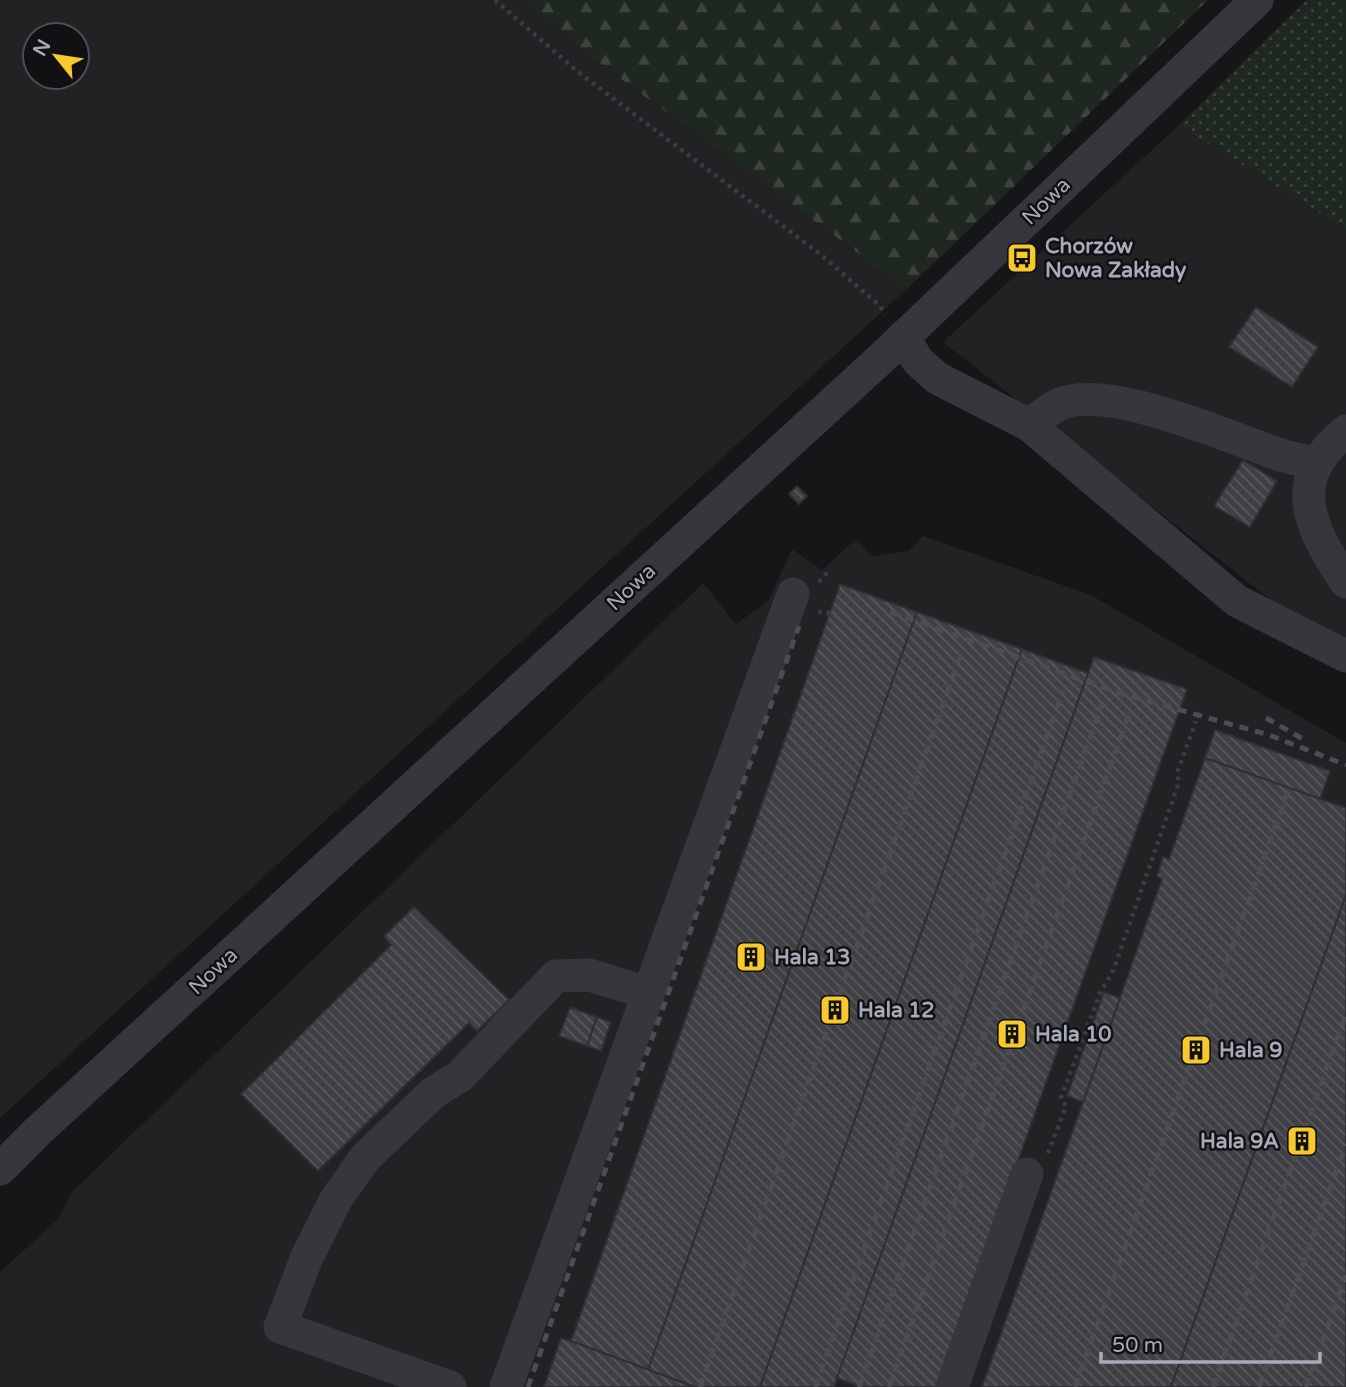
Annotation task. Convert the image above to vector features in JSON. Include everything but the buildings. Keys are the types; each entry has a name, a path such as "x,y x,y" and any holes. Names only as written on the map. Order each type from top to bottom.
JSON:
{"street":[{"name":"Nowa","path":"0,1169 902,338 1257,0"},
{"path":"902,338 918,361 937,378 1029,425 1237,601 1346,656"},
{"path":"1029,425 1061,404 1090,399 1123,402 1285,456 1315,463"},
{"path":"1346,431 1330,444 1315,463 1309,490 1311,519 1325,550 1346,582"},
{"path":"506,1387 793,594"},
{"path":"450,1387 280,1327 318,1234 336,1199 365,1158 433,1093 460,1076 556,976 589,975 648,993"},
{"path":"952,1387 1037,1166"}],"path":[{"path":"495,0 578,72 820,254 879,305 902,338"},
{"path":"1037,1166 1066,1106 1061,1098 1101,990 1112,974 1178,785 1178,770 1196,721"}],"shaded area":[{"path":"0,0 524,0 590,56 907,289 0,1118"},
{"path":"1179,125 1346,230 1346,642 1291,616 943,342"},
{"path":"923,536 1091,595 1346,743 1346,1387 0,1387 0,1272 58,1219 71,1193 703,583 736,624 768,601 792,549 822,570 855,540 872,556 908,551"}],"green space":[{"path":"524,0 1208,0 907,289 590,56"},
{"path":"1306,0 1346,0 1346,230 1179,125"}],"railway":[{"path":"890,612 1116,692 1269,735 1346,765"},
{"path":"528,1387 799,626"},
{"path":"700,1387 961,654"},
{"path":"815,1387 1063,691"},
{"path":"859,1387 1102,704"},
{"path":"889,1387 1129,714"},
{"path":"1266,718 1303,739"},
{"path":"1075,1387 1289,788"},
{"path":"1213,1387 1346,1014"},
{"path":"1259,1387 1346,1144"},
{"path":"1306,1387 1346,1275"}],"place":[{"name":"Chorzów Nowa Zakłady","path":"1022,258"},
{"name":"Hala 13","path":"751,957"},
{"name":"Hala 12","path":"835,1010"},
{"name":"Hala 10","path":"1012,1034"},
{"name":"Hala 9","path":"1196,1050"},
{"name":"Hala 9A","path":"1302,1141"}]}
